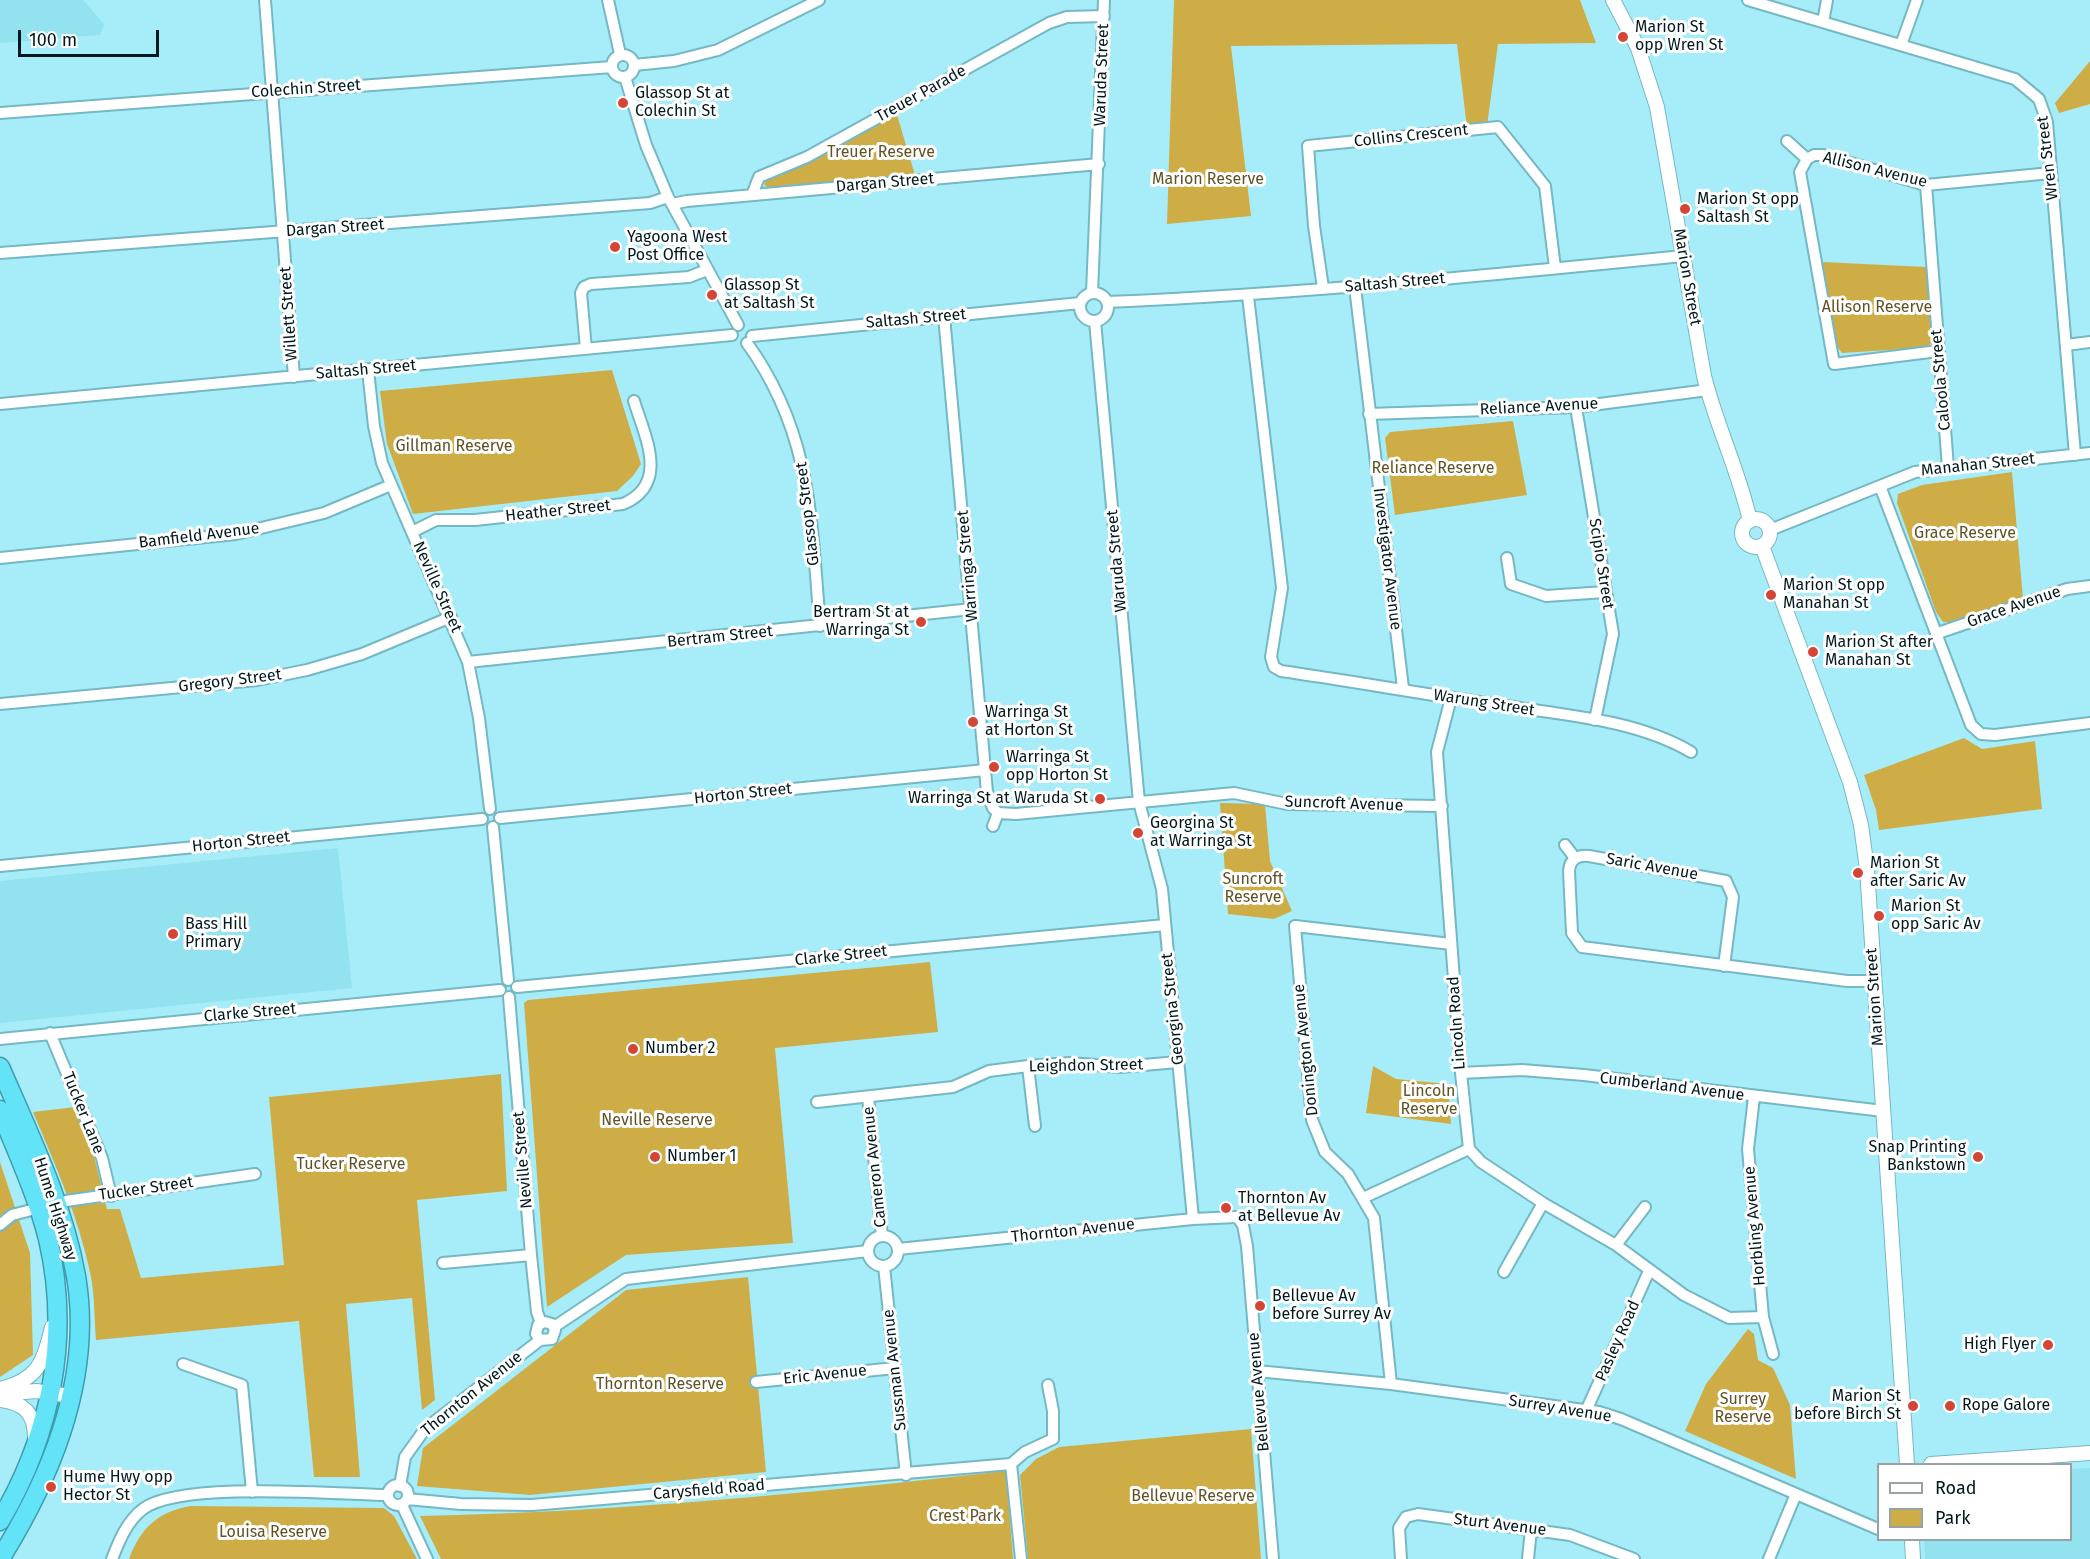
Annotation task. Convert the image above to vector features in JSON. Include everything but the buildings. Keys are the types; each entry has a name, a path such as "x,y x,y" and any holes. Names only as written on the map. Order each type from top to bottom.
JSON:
{"highway":[{"name":"Hume Highway","path":"0,1067 47,1205 57,1300 57,1343 50,1392 31,1464 0,1521"},
{"name":"Hume Highway","path":"0,1110 47,1205 67,1238 78,1298 76,1361 61,1435 22,1524 0,1559"},
{"path":"9,1559 22,1524"}],"main road":[{"name":"Marion Street","path":"1613,0 1638,48 1657,107 1708,390 1740,484 1749,521"},
{"path":"1749,521 1762,521 1770,530 1769,539 1762,546 1753,547 1745,542 1743,533 1749,521"},
{"name":"Marion Street","path":"1762,546 1858,806 1865,846 1907,1463"},
{"path":"0,1389 23,1381 39,1365 50,1335 57,1300"},
{"path":"0,1394 50,1392 70,1396"},
{"path":"0,1400 20,1405 32,1417 35,1430 31,1464"},
{"path":"1945,1463 2090,1453"},
{"path":"1909,1541 1913,1559"}],"street":[{"name":"Willett Street","path":"265,0 294,377"},
{"path":"608,0 620,54"},
{"path":"634,65 674,61 718,50 819,0"},
{"name":"Waruda Street","path":"1092,293 1104,0"},
{"name":"Wren Street","path":"1748,0 2015,79 2038,99 2047,122 2075,455"},
{"path":"1823,22 1827,0"},
{"path":"1901,45 1917,0"},
{"name":"Treuer Parade","path":"752,195 759,177 807,157 1049,22 1067,17 1104,16"},
{"path":"620,54 630,56 634,65 632,73 625,77 616,75 612,67 614,59 620,54"},
{"name":"Colechin Street","path":"0,113 612,67"},
{"path":"625,77 646,145 670,200 735,330 737,343 750,340 749,327 735,330"},
{"name":"Collins Crescent","path":"1323,288 1314,226 1308,147 1498,127 1545,186 1555,268"},
{"name":"Allison Avenue","path":"1787,141 1807,159"},
{"name":"Allison Avenue","path":"1938,351 1834,364 1800,172 1807,159 1814,155 1822,155 1926,185 2051,173"},
{"name":"Dargan Street","path":"0,253 650,204 670,200 752,195 1099,164"},
{"name":"Caloola Street","path":"1926,185 1948,467"},
{"name":"Saltash Street","path":"1107,302 1248,296 1683,256"},
{"path":"586,349 581,293 586,286 689,277 707,270"},
{"name":"Investigator Avenue","path":"1355,287 1403,688"},
{"path":"1092,293 1101,295 1107,302 1106,314 1095,321 1083,316 1080,303 1085,296 1092,293"},
{"name":"Warung Street","path":"1248,296 1282,588 1270,670 1403,688 1451,698 1623,725 1679,745 1691,752"},
{"name":"Saltash Street","path":"750,340 945,316 1080,303"},
{"name":"Warringa Street","path":"945,316 985,770 989,801 998,813"},
{"name":"Waruda Street","path":"1095,321 1139,802"},
{"name":"Saltash Street","path":"0,404 586,349 735,330"},
{"name":"Glassop Street","path":"750,340 799,445 807,482 820,626"},
{"path":"2066,345 2090,342"},
{"name":"Neville Street","path":"368,370 374,426 391,485 451,617 468,662 479,718 490,809"},
{"name":"Reliance Avenue","path":"1369,414 1576,407 1708,390"},
{"name":"Heather Street","path":"412,532 436,520 475,520 623,504 634,500 642,493 651,473 651,458 634,401"},
{"name":"Scipio Street","path":"1576,407 1613,634 1595,720"},
{"name":"Manahan Street","path":"1770,530 1915,472 2090,453"},
{"name":"Bamfield Avenue","path":"0,558 236,534 324,513 391,485"},
{"path":"1880,486 1938,633 1967,717 1981,734 2011,734 2090,723"},
{"path":"1507,558 1511,584 1546,596 1605,592"},
{"name":"Grace Avenue","path":"1938,633 2067,589 2090,586"},
{"name":"Bertram Street","path":"468,662 972,609"},
{"name":"Gregory Street","path":"0,704 256,680 308,670 402,639 451,617"},
{"name":"Lincoln Road","path":"1451,698 1437,752 1461,1073 1469,1149"},
{"name":"Horton Street","path":"496,823 985,770"},
{"name":"Suncroft Avenue","path":"1139,802 1234,793 1287,804 1442,806"},
{"path":"993,826 998,813 1139,802"},
{"name":"Georgina Street","path":"1139,802 1162,889 1193,1219"},
{"path":"496,823 486,825 482,819 484,813 490,809 497,811 496,823 512,984 515,994 505,994 501,983 512,984"},
{"name":"Horton Street","path":"0,866 482,819"},
{"path":"1565,845 1575,858 1569,871 1574,948 1847,981 1874,981"},
{"name":"Saric Avenue","path":"1575,858 1589,856 1732,880 1724,966"},
{"name":"Clarke Street","path":"512,984 1165,925"},
{"name":"Donington Avenue","path":"1391,1384 1374,1218 1348,1174 1325,1152 1312,1120 1295,926 1451,944"},
{"name":"Neville Street","path":"505,994 537,1312 541,1323"},
{"name":"Clarke Street","path":"0,1039 505,994"},
{"name":"Tucker Lane","path":"50,1033 102,1158 111,1196"},
{"name":"Leighdon Street","path":"817,1102 953,1087 989,1071 1028,1066 1070,1063 1120,1067 1178,1062"},
{"path":"1028,1066 1035,1126"},
{"name":"Cumberland Avenue","path":"1461,1073 1522,1070 1573,1074 1883,1112"},
{"name":"Cameron Avenue","path":"868,1097 882,1236"},
{"name":"Horbling Avenue","path":"1754,1097 1748,1149 1763,1317 1773,1354"},
{"path":"1363,1198 1469,1149 1481,1162 1543,1203 1616,1245 1684,1295 1728,1318 1763,1317"},
{"name":"Tucker Street","path":"0,1225 12,1215 47,1205 255,1174"},
{"path":"1504,1272 1543,1203"},
{"path":"1616,1245 1645,1207"},
{"name":"Thornton Avenue","path":"898,1249 1234,1216 1243,1226"},
{"name":"Bellevue Avenue","path":"1243,1226 1273,1559"},
{"path":"882,1236 890,1238 898,1249 896,1258 885,1266 871,1260 868,1251 870,1242 882,1236"},
{"name":"Thornton Avenue","path":"400,1486 405,1457 425,1429 540,1340 552,1339 555,1334 554,1327 626,1279 868,1251"},
{"path":"443,1263 531,1255"},
{"name":"Sussman Avenue","path":"885,1266 906,1474"},
{"name":"Pasley Road","path":"1586,1411 1649,1271"},
{"path":"541,1323 549,1322 554,1327"},
{"name":"Thornton Avenue","path":"540,1340 536,1331 541,1323"},
{"path":"183,1364 242,1385 252,1492"},
{"name":"Eric Avenue","path":"756,1382 895,1368"},
{"name":"Surrey Avenue","path":"1257,1371 1391,1384 1586,1411 1621,1419 1877,1529"},
{"path":"1021,1559 1011,1464 1025,1452 1053,1439 1053,1411 1048,1385"},
{"name":"Carysfield Road","path":"404,1502 532,1504 1011,1464"},
{"path":"404,1502 392,1504 388,1495 390,1489 400,1486 406,1491 404,1502 427,1559"},
{"path":"112,1559 124,1532 135,1516 162,1498 181,1494 252,1492 388,1495"},
{"path":"1768,1559 1796,1494"},
{"name":"Sturt Avenue","path":"1401,1559 1399,1528 1403,1520 1413,1515 1570,1535 1634,1559"},
{"path":"1528,1559 1531,1529"}],"shaded area":[{"path":"0,0 83,0 104,24 100,35 0,43"},
{"name":"Bass Hill Primary","path":"338,848 352,988 0,1023 0,881"},
{"path":"2090,1468 2090,1559 1925,1559 1924,1541 2072,1541 2072,1469"}],"green space":[{"name":"Marion Reserve","path":"1174,0 1580,0 1596,43 1498,44 1487,126 1467,128 1457,44 1231,46 1251,216 1167,224"},
{"path":"2090,61 2090,104 2059,113 2055,103"},
{"name":"Treuer Reserve","path":"897,115 915,175 773,188 765,186 764,180 791,166 819,156"},
{"name":"Allison Reserve","path":"1822,262 1926,267 1933,334 1931,344 1921,348 1842,353 1836,345"},
{"name":"Gillman Reserve","path":"612,370 641,464 633,476 617,491 413,514 387,444 380,391"},
{"name":"Reliance Reserve","path":"1513,421 1527,495 1395,515 1385,438 1390,432"},
{"name":"Grace Reserve","path":"2012,472 2023,599 1955,622 1943,622 1936,612 1897,503 1898,494 1922,485"},
{"path":"1964,738 1982,749 2035,741 2042,809 1879,830 1876,810 1864,775"},
{"name":"Suncroft Reserve","path":"1220,803 1265,804 1270,861 1292,911 1274,919 1228,914"},
{"name":"Neville Reserve","path":"930,962 938,1032 775,1048 793,1243 626,1255 547,1307 524,1003 528,1000"},
{"name":"Lincoln Reserve","path":"1373,1066 1396,1079 1448,1084 1451,1124 1366,1113"},
{"name":"Tucker Reserve","path":"501,1074 507,1191 417,1200 435,1400 422,1410 412,1298 346,1304 360,1477 314,1477 299,1321 96,1340 93,1289 85,1251 65,1190 33,1112 75,1107 95,1160 107,1209 120,1209 141,1278 284,1265 269,1097"},
{"path":"0,1162 30,1253 33,1355 0,1377"},
{"name":"Thornton Reserve","path":"748,1277 766,1472 530,1495 417,1486 423,1448 626,1290"},
{"name":"Surrey Reserve","path":"1748,1329 1754,1334 1758,1360 1773,1368 1790,1405 1796,1479 1685,1431 1706,1384"},
{"name":"Bellevue Reserve","path":"1251,1429 1261,1559 1028,1559 1020,1475 1036,1459 1059,1447"},
{"name":"Crest Park","path":"1006,1471 1013,1559 441,1559 420,1516 640,1506 860,1487"},
{"name":"Louisa Reserve","path":"191,1506 384,1508 394,1516 417,1559 129,1559 133,1548 152,1523 169,1512"}],"place":[{"name":"Marion St opp Wren St","path":"1623,37"},
{"name":"Glassop St at Colechin St","path":"623,103"},
{"name":"Marion St opp Saltash St","path":"1685,209"},
{"name":"Yagoona West Post Office","path":"615,247"},
{"name":"Glassop St at Saltash St","path":"712,295"},
{"name":"Marion St opp Manahan St","path":"1771,595"},
{"name":"Bertram St at Warringa St","path":"921,622"},
{"name":"Marion St after Manahan St","path":"1813,652"},
{"name":"Warringa St at Horton St","path":"973,722"},
{"name":"Warringa St opp Horton St","path":"994,767"},
{"name":"Warringa St at Waruda St","path":"1100,799"},
{"name":"Georgina St at Warringa St","path":"1138,833"},
{"name":"Marion St after Saric Av","path":"1858,873"},
{"name":"Marion St opp Saric Av","path":"1879,916"},
{"name":"Bass Hill Primary","path":"173,934"},
{"name":"Number 2","path":"633,1049"},
{"name":"Number 1","path":"655,1157"},
{"name":"Snap Printing Bankstown","path":"1978,1157"},
{"name":"Thornton Av at Bellevue Av","path":"1226,1208"},
{"name":"Bellevue Av before Surrey Av","path":"1260,1306"},
{"name":"High Flyer","path":"2048,1345"},
{"name":"Marion St before Birch St","path":"1913,1406"},
{"name":"Rope Galore","path":"1950,1406"},
{"name":"Hume Hwy opp Hector St","path":"51,1487"}]}
